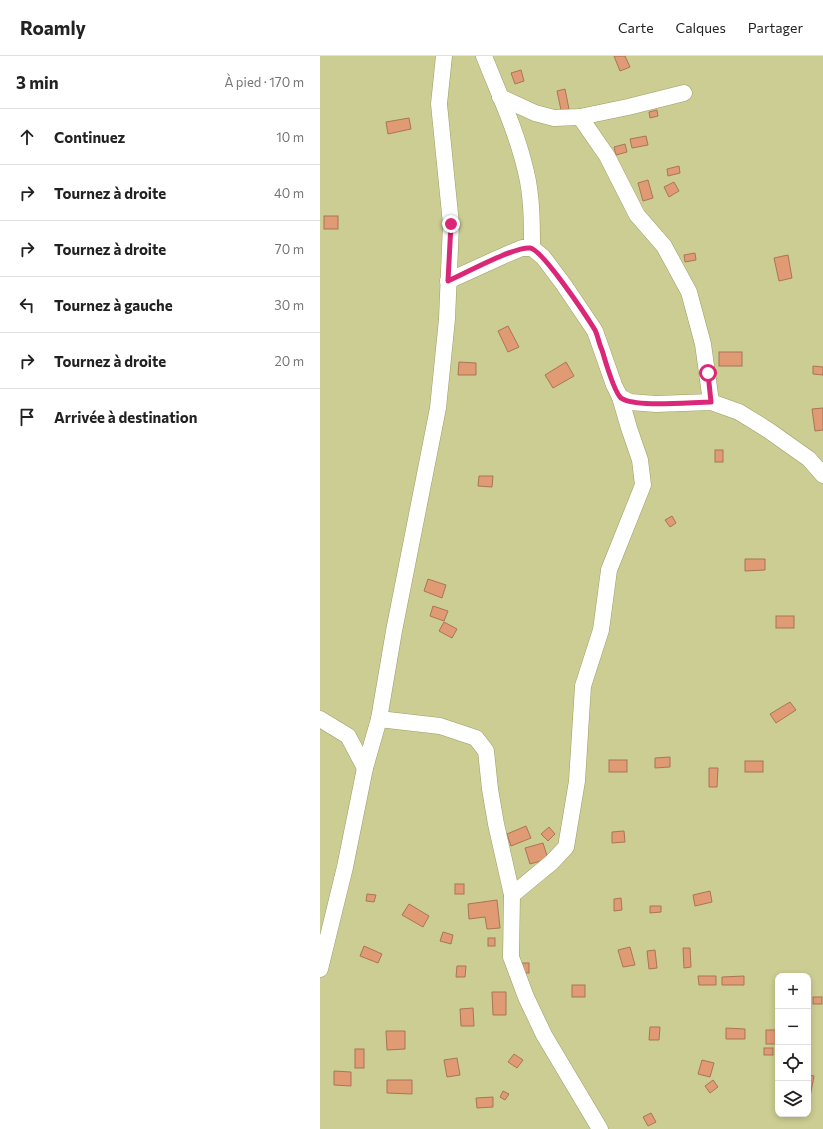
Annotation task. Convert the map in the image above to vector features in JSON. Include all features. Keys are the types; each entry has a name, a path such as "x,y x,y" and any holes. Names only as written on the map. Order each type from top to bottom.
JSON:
{"street":[{"path":"320,969 345,867 365,768 379,719 394,632 438,408 447,319 451,224 439,104 444,56"},
{"path":"484,56 516,134 527,173 532,216 532,248"},
{"path":"500,96 535,113 554,118 580,117 684,93"},
{"path":"580,117 607,156 637,215 664,246 689,292 703,344 711,402"},
{"path":"448,281 522,248 532,248 543,257 595,331 614,385 620,397 640,460 643,485 609,570 601,630 583,686 577,781 566,847 552,862 512,895"},
{"path":"620,397 630,402 656,404 711,402 739,412 768,430 809,459 823,475"},
{"path":"320,719 348,736 365,768"},
{"path":"379,719 440,726 476,738 486,751 496,824 512,895 512,957 526,997 544,1035 600,1129"}],"building":[{"path":"614,56 625,56 630,67 620,71"},
{"path":"521,70 524,81 515,84 511,73"},
{"path":"565,89 569,109 561,110 557,91"},
{"path":"657,110 658,116 650,118 649,112"},
{"path":"409,118 411,129 388,134 386,122"},
{"path":"646,136 648,145 632,148 630,139"},
{"path":"625,144 627,152 616,155 614,147"},
{"path":"679,166 680,173 668,176 667,169"},
{"path":"648,180 653,198 643,201 638,183"},
{"path":"674,182 679,191 669,197 664,187"},
{"path":"324,216 338,216 338,229 324,229"},
{"path":"695,253 696,260 685,262 684,255"},
{"path":"788,255 792,278 779,281 774,258"},
{"path":"508,326 519,347 508,352 498,331"},
{"path":"719,352 742,352 742,366 719,366"},
{"path":"459,362 476,363 476,375 458,375"},
{"path":"566,362 574,376 553,388 545,375"},
{"path":"813,366 823,367 823,375 813,374"},
{"path":"823,408 823,430 815,431 812,409"},
{"path":"715,450 723,450 723,462 715,462"},
{"path":"479,476 493,476 492,487 478,486"},
{"path":"672,516 676,523 670,527 665,520"},
{"path":"745,559 765,559 765,570 745,571"},
{"path":"428,579 446,585 442,598 424,591"},
{"path":"433,606 448,611 444,621 430,616"},
{"path":"776,616 794,616 794,628 776,628"},
{"path":"444,622 457,629 452,638 439,631"},
{"path":"790,702 796,710 776,723 770,714"},
{"path":"670,757 670,767 655,768 655,758"},
{"path":"609,760 627,760 627,772 609,772"},
{"path":"745,761 763,761 763,772 745,772"},
{"path":"709,768 718,768 717,787 709,787"},
{"path":"526,826 531,838 511,846 507,834"},
{"path":"549,827 555,834 548,841 541,834"},
{"path":"624,831 625,842 612,843 612,832"},
{"path":"543,843 548,859 530,864 525,848"},
{"path":"455,884 464,884 464,894 455,894"},
{"path":"710,891 712,902 695,906 693,895"},
{"path":"367,894 376,895 374,902 366,901"},
{"path":"621,898 622,910 614,911 614,899"},
{"path":"497,900 500,928 487,929 485,917 469,919 468,904"},
{"path":"409,904 429,916 423,927 402,915"},
{"path":"650,906 661,906 661,912 650,913"},
{"path":"443,932 453,935 451,944 440,941"},
{"path":"488,938 495,938 495,946 488,946"},
{"path":"364,946 382,954 378,963 360,956"},
{"path":"630,947 635,965 623,967 618,950"},
{"path":"683,948 690,948 691,967 684,968"},
{"path":"655,950 657,968 649,969 647,951"},
{"path":"518,963 529,963 529,973 518,973"},
{"path":"457,966 466,966 465,977 456,977"},
{"path":"698,976 716,976 716,985 699,985"},
{"path":"744,976 744,985 722,985 722,977"},
{"path":"572,985 585,985 585,997 572,997"},
{"path":"492,992 506,992 506,1015 493,1015"},
{"path":"813,997 822,997 822,1004 813,1004"},
{"path":"473,1008 474,1026 461,1026 460,1009"},
{"path":"650,1027 660,1027 659,1040 649,1040"},
{"path":"726,1028 745,1029 745,1039 726,1039"},
{"path":"766,1030 775,1030 775,1044 766,1044"},
{"path":"386,1031 405,1031 405,1049 387,1050"},
{"path":"764,1048 773,1048 773,1055 764,1055"},
{"path":"355,1049 364,1049 364,1068 355,1068"},
{"path":"514,1054 523,1060 517,1068 508,1062"},
{"path":"457,1058 460,1075 447,1077 444,1060"},
{"path":"702,1060 714,1063 710,1077 698,1074"},
{"path":"334,1071 351,1072 351,1086 334,1085"},
{"path":"811,1076 814,1076 811,1092"},
{"path":"387,1080 412,1080 412,1094 387,1093"},
{"path":"713,1080 718,1087 710,1093 705,1086"},
{"path":"503,1091 509,1094 505,1100 500,1097"},
{"path":"493,1097 493,1107 477,1108 476,1098"},
{"path":"651,1113 656,1122 648,1126 643,1117"}],"route":[{"path":"451,224 448,281 522,248 532,248 543,257 595,331 614,385 620,397 630,402 656,404 711,402 708,373"}]}
